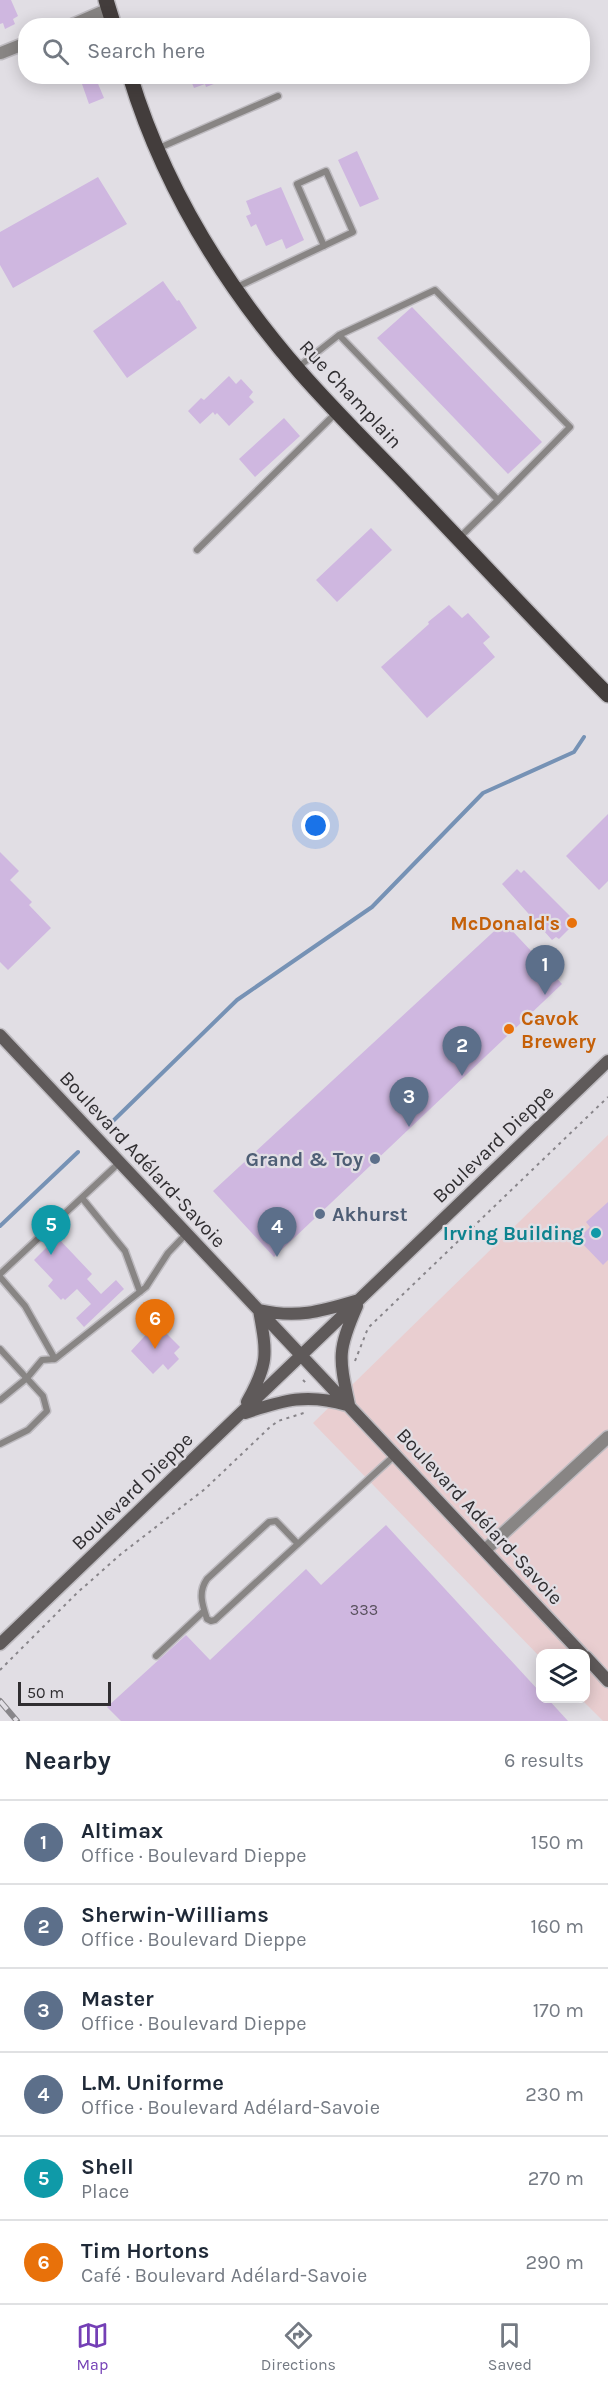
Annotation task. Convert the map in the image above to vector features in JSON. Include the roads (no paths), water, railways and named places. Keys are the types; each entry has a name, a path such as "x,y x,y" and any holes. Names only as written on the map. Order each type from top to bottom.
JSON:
{"main road":[{"name":"Rue Champlain","path":"133,84 155,149 196,230 234,288 297,368 608,695"},
{"name":"Boulevard Adélard-Savoie","path":"0,1035 578,1649"},
{"name":"Boulevard Dieppe","path":"0,1644 608,1061"},
{"path":"241,1414 261,1377 265,1361 265,1344 259,1310 287,1315 305,1315 360,1300"},
{"path":"241,1414 280,1401 307,1397 331,1400 349,1406 341,1362 341,1347 360,1300"},
{"name":"Boulevard Adélard-Savoie","path":"590,1662 608,1681"}],"street":[{"path":"84,18 108,4"},
{"path":"1,53 18,46"},
{"path":"485,1550 608,1437"}],"lane":[{"path":"155,149 278,96"},
{"path":"234,288 324,246 353,232 326,171 297,184 324,246"},
{"path":"297,368 339,335 435,290 570,427 458,539"},
{"path":"339,335 498,500"},
{"path":"197,550 337,411"},
{"path":"55,1359 25,1306 0,1275 120,1162"},
{"path":"82,1198 125,1251 140,1292"},
{"path":"0,1400 27,1378 42,1360 55,1359 140,1292 158,1271 168,1253 187,1233"},
{"path":"0,1349 43,1396 47,1411 28,1430 0,1444"},
{"path":"298,1544 276,1521 269,1522 207,1579 200,1592 207,1619 215,1620 396,1455"},
{"path":"156,1656 204,1611"}],"waterway":[{"path":"113,1121 237,1000 372,907 483,793 574,752 584,737"},
{"path":"0,1226 78,1152"}],"railway":[{"path":"0,1701 17,1721"}],"place":[{"name":"McDonald's","path":"572,923"},
{"name":"Altimax","path":"545,995"},
{"name":"Cavok Brewery","path":"509,1029"},
{"name":"Sherwin-Williams","path":"462,1076"},
{"name":"Master","path":"409,1127"},
{"name":"Grand & Toy","path":"375,1159"},
{"name":"Akhurst","path":"320,1214"},
{"name":"Irving Building","path":"596,1233"},
{"name":"Shell","path":"51,1255"},
{"name":"L.M. Uniforme","path":"277,1257"},
{"name":"Tim Hortons","path":"155,1349"}]}
